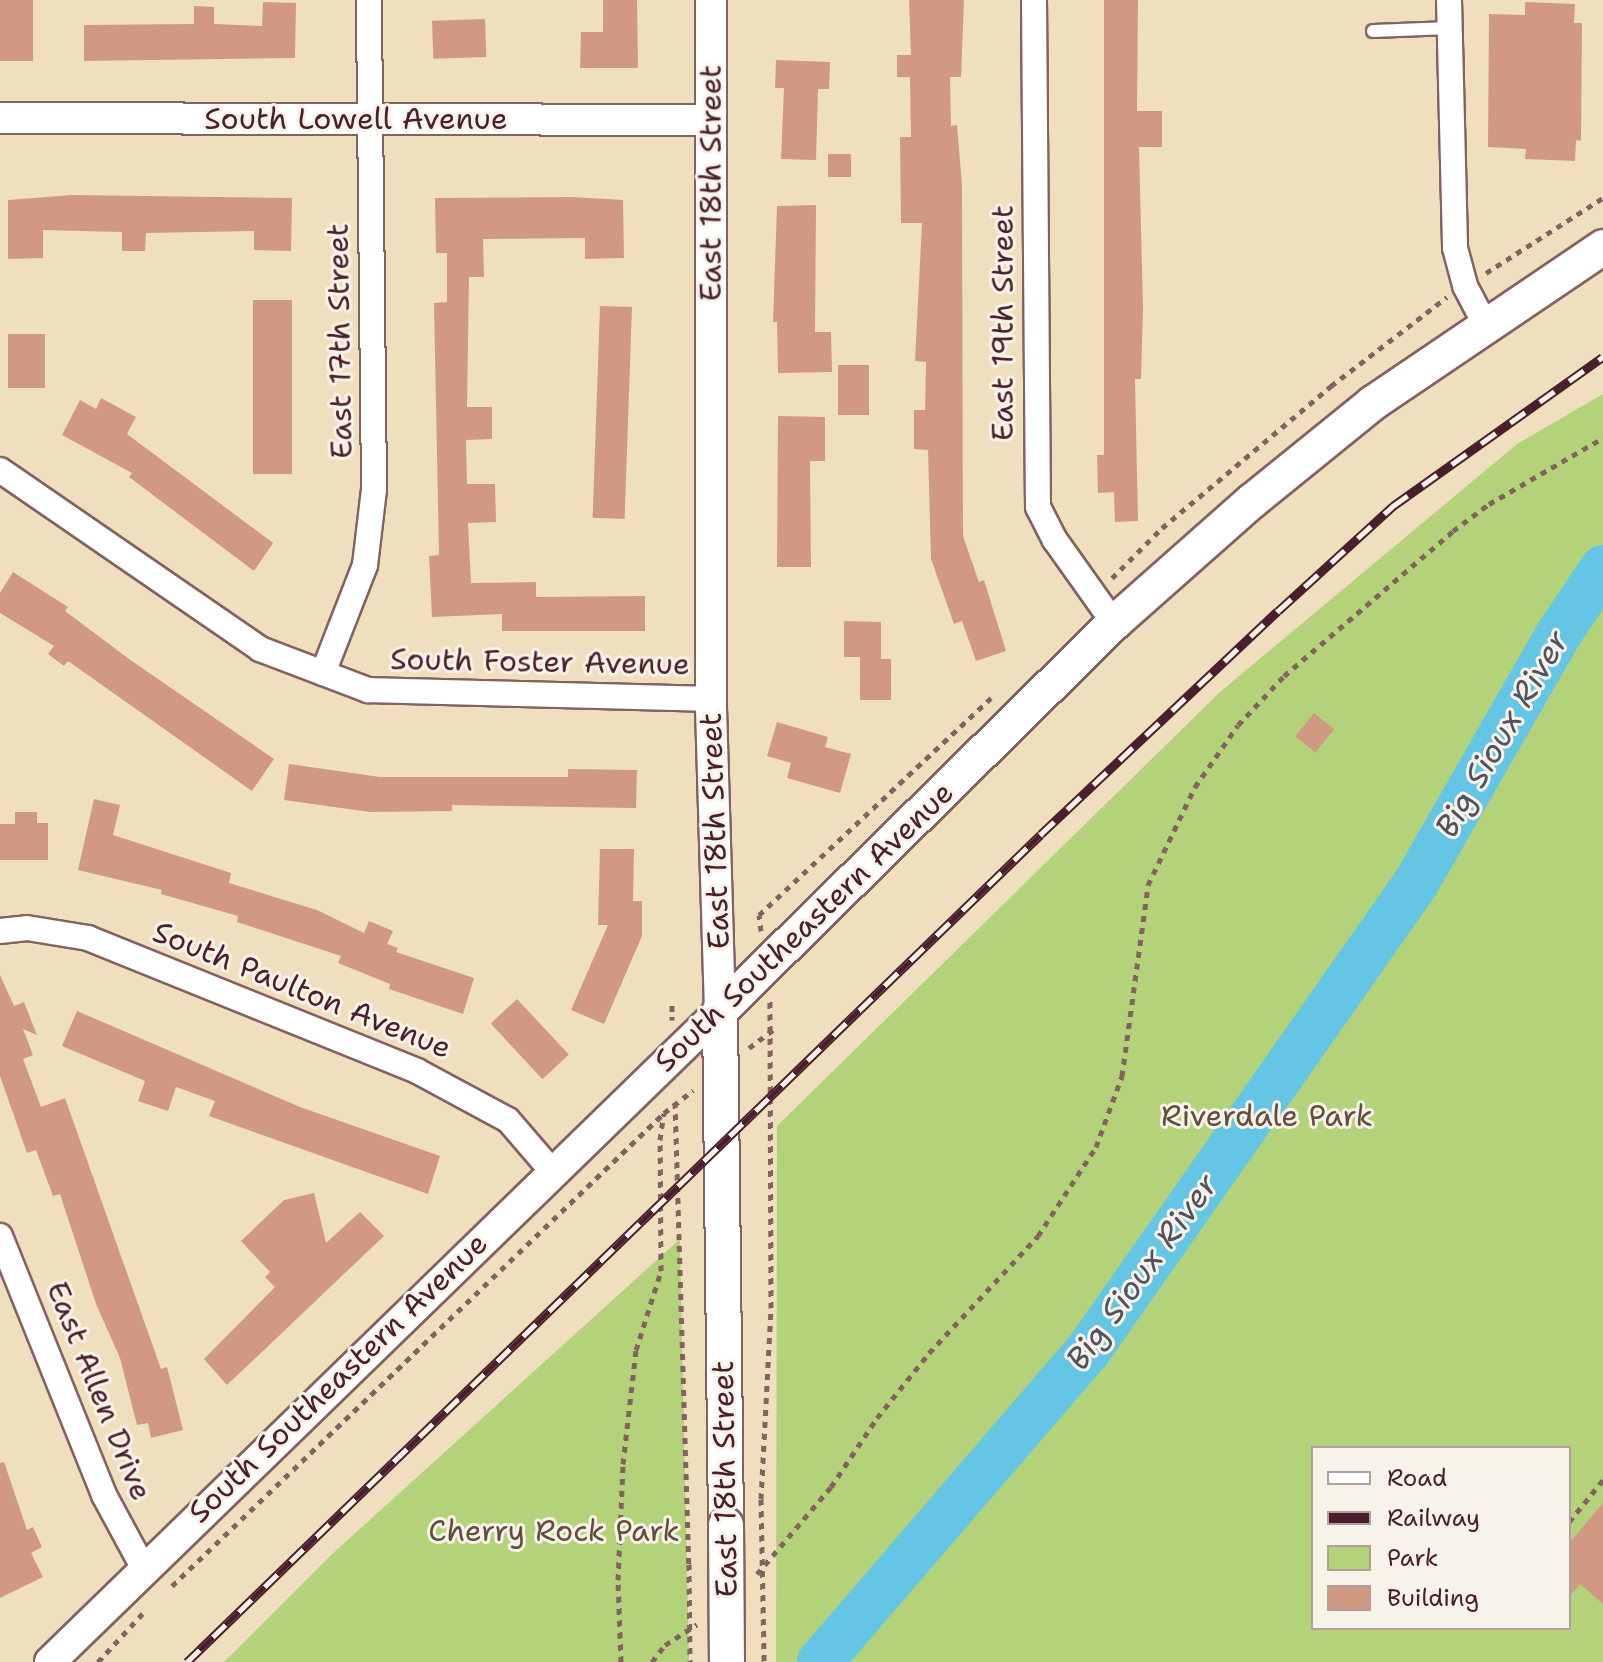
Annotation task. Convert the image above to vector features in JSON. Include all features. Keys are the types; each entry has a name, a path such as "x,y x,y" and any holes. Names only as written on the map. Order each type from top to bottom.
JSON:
{"main road":[{"name":"South Southeastern Avenue","path":"720,1011 1114,623 1373,403 1485,324 1603,247"},
{"name":"East 18th Street","path":"720,1011 727,1662"}],"street":[{"name":"East 17th Street","path":"323,673 365,565 374,490 369,0"},
{"name":"East 18th Street","path":"711,0 711,699 720,1011"},
{"name":"East 19th Street","path":"1034,0 1038,507 1055,540 1114,623"},
{"path":"1449,0 1455,248 1465,286 1485,324"},
{"name":"South Lowell Avenue","path":"0,118 711,120"},
{"name":"South Foster Avenue","path":"0,470 260,649 368,690 414,694 711,699"},
{"name":"South Paulton Avenue","path":"0,931 27,928 88,938 428,1075 508,1120 551,1170"},
{"name":"South Southeastern Avenue","path":"50,1662 551,1170 720,1011"},
{"name":"East Allen Drive","path":"0,1236 104,1495 144,1569"}],"lane":[{"path":"1373,31 1450,28"}],"path":[{"path":"752,1579 822,1499 877,1418 929,1353 1038,1236 1096,1147 1122,1076 1148,885 1195,787 1238,725 1284,676 1453,531 1489,504 1603,438"},
{"path":"764,1662 761,1499 771,1308 774,1029"},
{"path":"672,1056 690,1662"},
{"path":"166,1592 664,1113 721,1069"},
{"path":"621,1662 618,1580 626,1425 636,1350 661,1271 657,1172 664,1113"},
{"path":"1571,1520 1603,1480"},
{"path":"98,1662 156,1601"},
{"path":"652,1662 665,1645 703,1620"}],"green space":[{"name":"Riverdale Park","path":"1603,394 1603,1662 776,1662 777,1126 1220,692 1517,444"},
{"name":"Cherry Rock Park","path":"680,1239 689,1662 224,1662 330,1556"}],"building":[{"path":"0,0 33,0 33,61 0,61"},
{"path":"603,0 637,0 638,68 580,68 581,32 603,32"},
{"path":"909,0 964,0 961,77 950,77 951,126 957,125 962,185 963,536 979,582 984,580 1006,651 976,661 962,621 954,624 931,559 928,450 914,449 914,410 925,410 926,362 915,361 922,223 901,223 900,137 911,137 910,77 897,77 897,55 911,55"},
{"path":"1104,0 1138,0 1137,111 1162,111 1162,147 1139,147 1143,309 1141,379 1135,379 1138,521 1115,522 1114,492 1098,493 1097,455 1104,455"},
{"path":"263,2 296,3 295,58 84,61 84,25 194,24 194,6 214,7 214,24 262,26"},
{"path":"1525,2 1575,4 1574,23 1582,23 1581,141 1576,140 1575,161 1525,159 1526,149 1488,147 1489,14 1525,15"},
{"path":"485,19 486,57 433,59 432,21"},
{"path":"776,60 830,62 829,89 818,89 816,160 781,159 784,88 775,88"},
{"path":"828,154 851,154 851,177 828,177"},
{"path":"72,195 292,198 291,251 254,250 254,231 146,233 145,251 122,251 122,232 43,230 43,258 8,259 8,200"},
{"path":"571,197 623,200 624,258 585,259 585,238 483,239 484,277 469,277 467,407 492,407 492,439 466,440 467,484 495,484 496,522 468,523 471,583 536,582 536,597 645,596 645,631 502,631 502,614 432,617 429,556 439,555 434,303 447,302 447,253 436,253 435,198"},
{"path":"816,205 815,332 831,332 832,372 778,373 777,322 773,322 777,206"},
{"path":"253,300 292,300 292,474 253,474"},
{"path":"600,306 632,307 625,519 593,518"},
{"path":"8,334 45,334 45,388 8,388"},
{"path":"838,365 869,365 869,415 838,415"},
{"path":"101,398 136,417 127,434 273,543 254,571 129,477 132,473 62,435 80,400 96,409"},
{"path":"778,416 825,417 825,461 810,461 811,567 777,567"},
{"path":"13,572 68,607 65,611 129,659 274,759 252,791 68,661 64,666 48,654 54,646 0,613 0,593"},
{"path":"844,621 881,622 881,659 891,659 891,700 860,700 860,657 844,657"},
{"path":"1314,713 1334,729 1315,753 1295,736"},
{"path":"777,722 828,737 825,747 851,754 840,793 787,778 791,763 767,756"},
{"path":"289,764 380,777 568,777 568,769 637,770 636,808 452,805 452,811 370,812 284,800"},
{"path":"94,799 120,805 113,835 231,873 229,883 317,910 364,933 369,921 393,931 387,944 398,948 396,952 474,978 463,1014 389,989 390,984 338,963 341,956 237,922 238,916 161,894 162,890 78,870"},
{"path":"15,812 37,812 37,823 48,823 48,860 0,860 0,824 15,824"},
{"path":"600,849 634,849 633,901 642,901 642,936 604,1024 571,1010 608,925 598,925"},
{"path":"0,975 14,1006 24,1002 37,1035 23,1029 33,1055 23,1059 41,1107 65,1098 161,1369 167,1367 183,1430 151,1438 148,1423 137,1425 120,1358 96,1304 60,1194 53,1196 36,1150 27,1153 0,1076"},
{"path":"517,999 569,1055 543,1079 491,1024"},
{"path":"77,1011 300,1107 440,1156 428,1194 209,1116 215,1101 176,1087 168,1111 138,1101 145,1081 62,1046"},
{"path":"314,1193 326,1243 360,1212 384,1236 227,1385 204,1359 275,1287 265,1277 270,1272 241,1241 284,1200"},
{"path":"4,1462 27,1530 33,1527 42,1547 31,1553 43,1577 0,1598 0,1463"},
{"path":"1603,1503 1603,1604 1580,1584 1571,1595 1571,1541"}],"waterway":[{"name":"Big Sioux River","path":"820,1662 1087,1352 1416,883 1560,632 1603,568"}],"railway":[{"path":"187,1662 1041,834 1278,611 1393,506 1603,357"}]}
